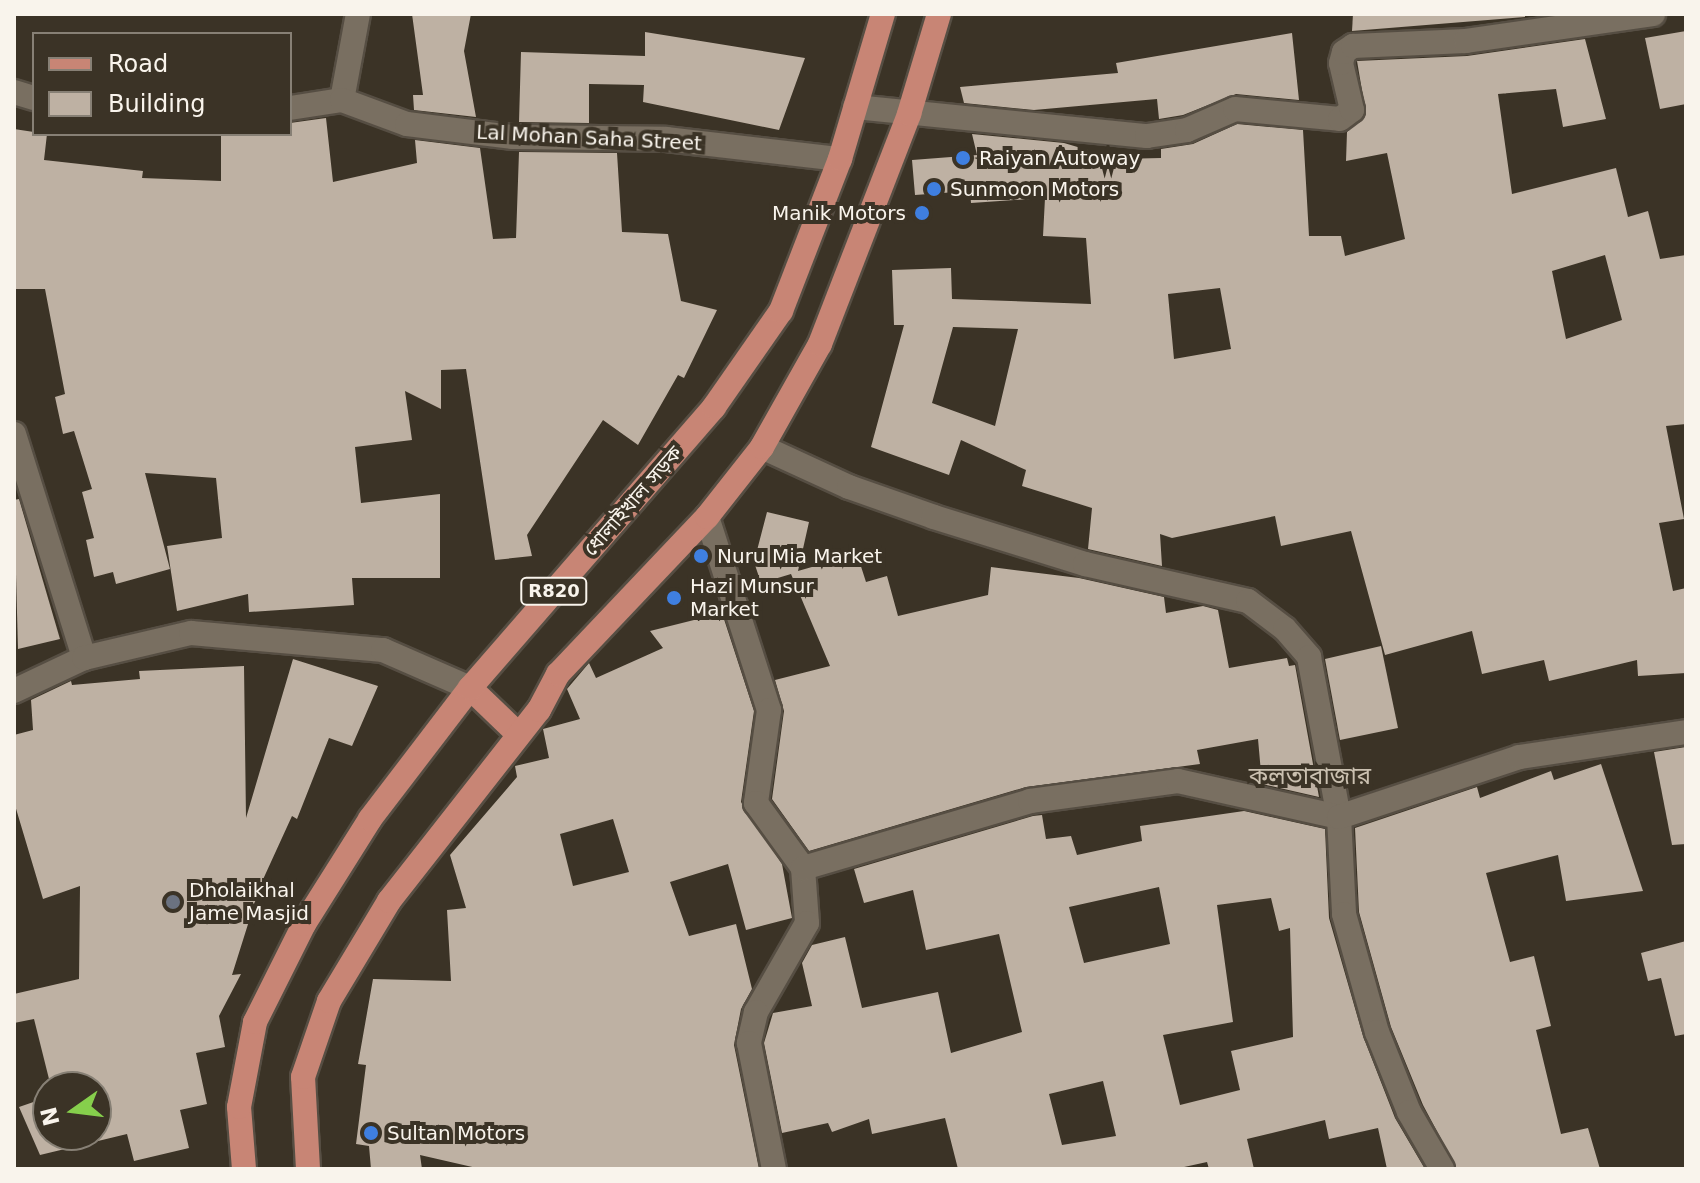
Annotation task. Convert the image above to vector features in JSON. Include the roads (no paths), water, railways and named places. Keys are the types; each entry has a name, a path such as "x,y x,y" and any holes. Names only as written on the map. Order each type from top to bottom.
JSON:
{"main road":[{"name":"ধোলাইখাল সড়ক","path":"244,1169 239,1107 255,1022 304,924 370,819 470,688 722,395 781,311 840,159 883,14"},
{"name":"R820","path":"308,1169 303,1077 329,1001 389,901 518,734 558,674 707,517 762,447 820,344 909,114 939,14"},
{"path":"470,688 518,734"}],"street":[{"path":"292,108 342,100 358,14"},
{"path":"855,107 1147,136 1187,130 1235,109 1340,119 1352,110 1341,63 1344,52 1353,46 1466,41 1653,14"},
{"name":"Lal Mohan Saha Street","path":"342,100 407,124 513,137 666,139 840,159"},
{"path":"16,442 84,658"},
{"path":"762,447 849,487 934,517 1085,564 1248,601 1285,629 1309,657 1339,817 1344,914 1377,1032 1409,1112 1442,1169"},
{"path":"707,517 769,710 756,803 803,868 807,923 756,1012 749,1043 774,1169"},
{"path":"14,691 84,658 191,633 383,650 470,688"},
{"path":"803,868 1030,801 1178,781 1339,817 1519,757 1686,732"}],"place":[{"name":"Raiyan Autoway","path":"963,158"},
{"name":"Sunmoon Motors","path":"934,189"},
{"name":"Manik Motors","path":"922,213"},
{"name":"Nuru Mia Market","path":"701,556"},
{"name":"Hazi Munsur Market","path":"674,598"},
{"name":"Dholaikhal Jame Masjid","path":"173,902"},
{"name":"Sultan Motors","path":"371,1133"}],"district":[{"name":"কলতাবাজার","path":"1310,777"}]}
